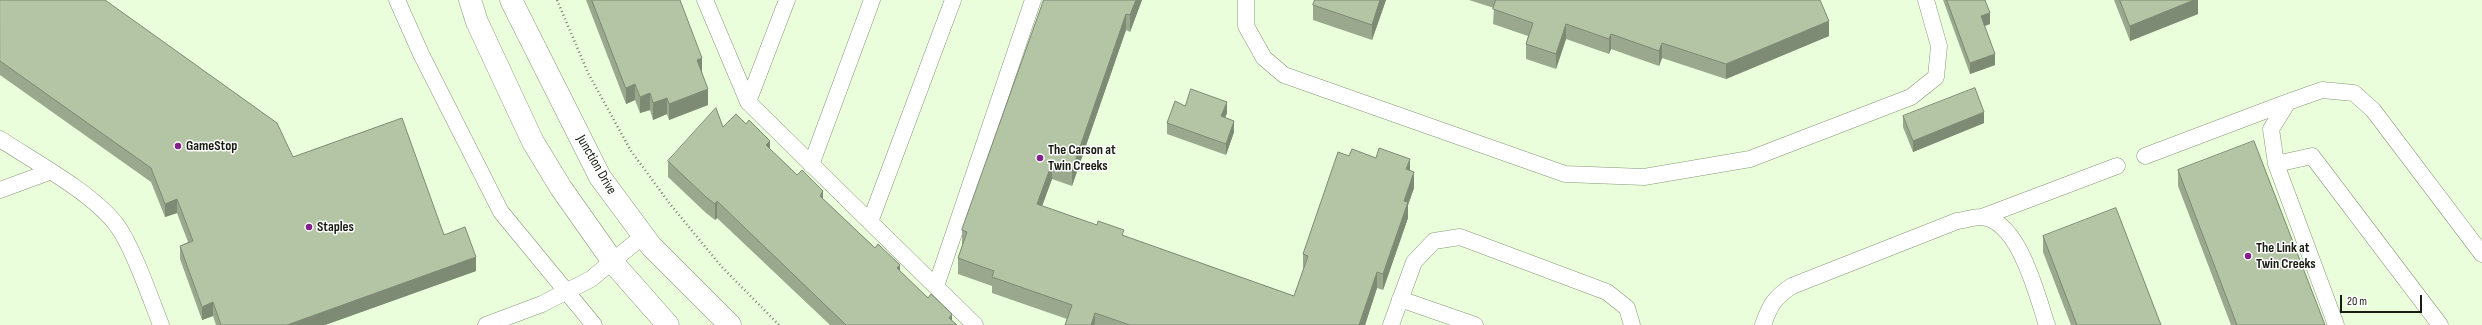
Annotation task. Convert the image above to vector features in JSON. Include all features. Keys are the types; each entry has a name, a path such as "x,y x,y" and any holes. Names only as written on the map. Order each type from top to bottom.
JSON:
{"street":[{"path":"470,0 477,22 533,142 561,188 613,261 668,325"},
{"name":"Junction Drive","path":"511,0 600,177 643,236 730,325"}],"lane":[{"path":"397,0 421,54 501,212 594,325"},
{"path":"748,102 787,0"},
{"path":"812,165 872,0"},
{"path":"870,222 953,0"},
{"path":"936,286 1033,0"},
{"path":"1246,0 1246,26 1264,58 1284,75 1565,174 1644,177 1750,159 1911,97 1936,77 1939,46 1926,0"},
{"path":"707,2 748,102 975,325"},
{"path":"2145,156 2322,90 2354,93 2373,110 2482,254"},
{"path":"2288,102 2271,128 2276,164 2336,325"},
{"path":"0,139 86,196 116,224 134,261 161,325"},
{"path":"2276,164 2312,156 2440,325"},
{"path":"1763,325 1770,306 1778,295 1792,286 1957,221 1982,217 2117,166"},
{"path":"0,190 49,172"},
{"path":"1982,217 2001,226 2016,242 2047,325"},
{"path":"486,325 542,304 591,279 643,236"},
{"path":"1391,325 1414,262 1434,241 1460,238 1607,292 1627,308 1632,325"},
{"path":"1400,299 1475,325"}],"path":[{"path":"557,0 588,73 631,151 670,204 721,266 779,325"}],"building":[{"path":"0,0 105,0 277,123 293,157 402,118 444,235 465,227 476,257 287,325 221,325 213,302 202,307 180,246 193,241 177,199 165,204 151,168 0,61"},
{"path":"592,0 680,0 702,58 697,60 708,89 669,104 667,98 653,103 650,93 640,97 635,84 626,88"},
{"name":"The Carson at Twin Creeks","path":"1044,0 1136,0 1130,15 1126,14 1072,170 1052,163 1037,204 1097,225 1098,221 1124,230 1122,235 1294,296 1308,256 1303,254 1338,152 1349,156 1352,149 1376,158 1379,148 1410,159 1406,169 1414,172 1404,201 1408,202 1383,274 1377,272 1359,325 1130,325 1095,313 1091,325 1065,325 1072,305 992,277 994,271 958,258 967,232 962,230"},
{"path":"1315,0 1380,0 1372,25 1313,5"},
{"path":"1496,0 1820,0 1829,21 1726,64 1662,43 1659,51 1611,34 1609,39 1566,24 1556,54 1526,44 1533,23 1493,9"},
{"path":"1947,0 1985,0 1990,13 1981,16 1995,54 1970,63"},
{"path":"2120,0 2194,0 2130,26"},
{"path":"1975,88 1984,112 1913,141 1903,116"},
{"path":"1191,89 1227,102 1221,116 1234,121 1226,144 1167,123 1175,101 1185,106"},
{"path":"716,108 723,127 736,114 746,124 749,120 770,141 766,145 797,175 802,170 823,191 820,196 875,248 878,244 900,265 897,268 928,298 931,294 952,314 949,318 957,325 846,325 717,201 715,204 706,197 668,161"},
{"name":"The Link at Twin Creeks","path":"2254,141 2325,325 2237,325 2178,170"},
{"path":"2116,208 2161,325 2077,325 2043,236"}],"place":[{"name":"GameStop","path":"178,146"},
{"name":"The Carson at Twin Creeks","path":"1040,158"},
{"name":"Staples","path":"309,227"},
{"name":"The Link at Twin Creeks","path":"2248,256"}]}
